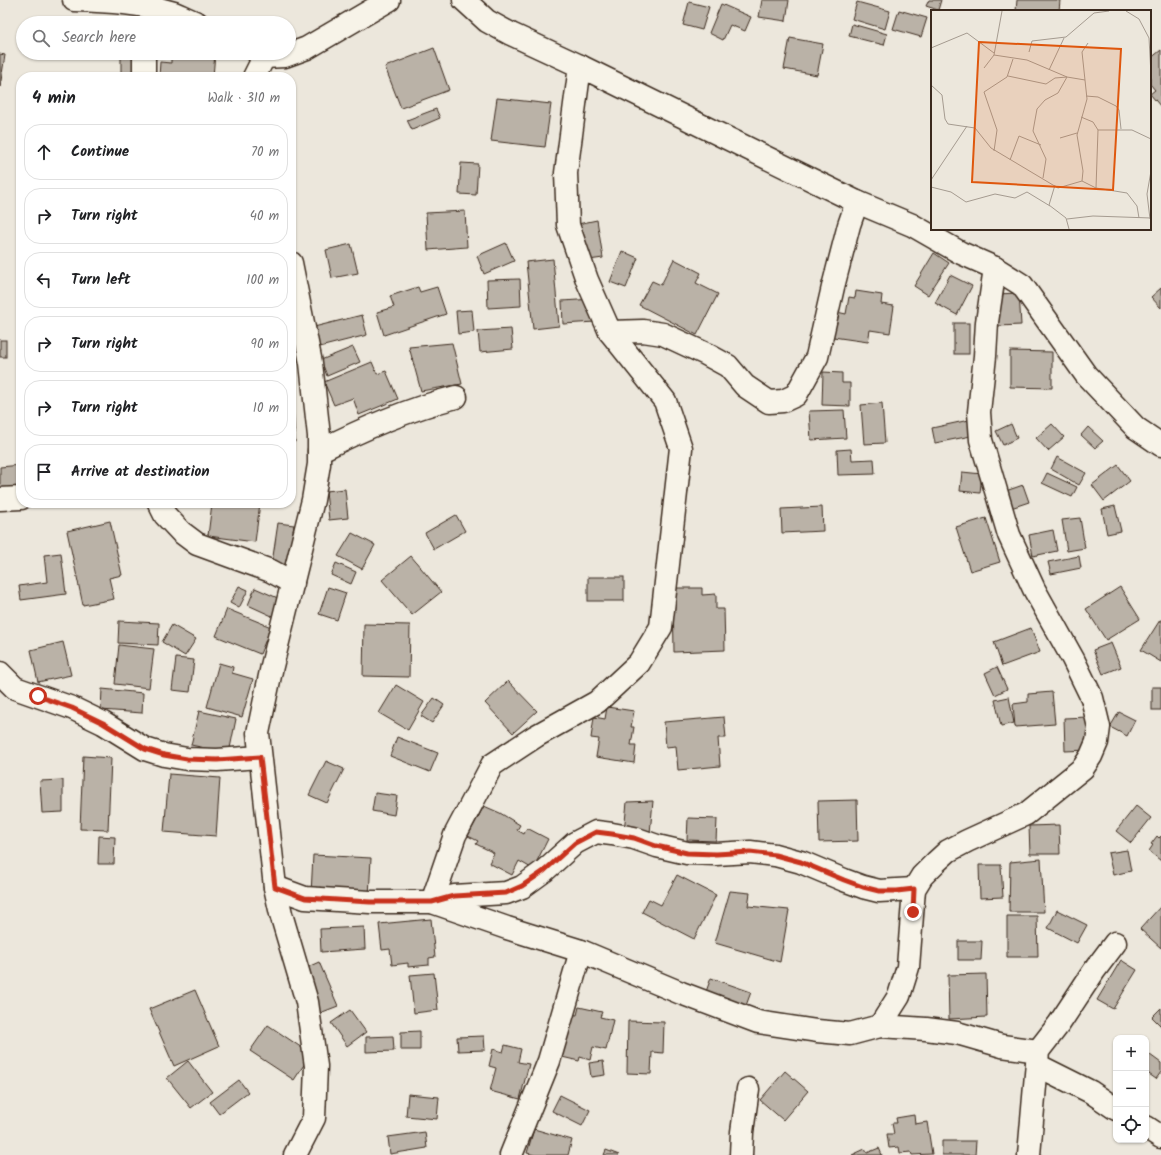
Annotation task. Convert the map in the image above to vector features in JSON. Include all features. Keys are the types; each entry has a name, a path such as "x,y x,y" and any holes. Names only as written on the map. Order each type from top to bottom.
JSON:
{"street":[{"path":"74,0 92,0 143,14 174,13 181,16"},
{"path":"296,52 307,48 389,0"},
{"path":"472,4 487,21 511,34 580,66 857,202 912,225 961,253 995,268 1022,285 1086,375 1136,428 1161,445"},
{"path":"144,60 144,72"},
{"path":"256,72 259,60"},
{"path":"432,902 455,835 492,765 536,736 597,702 639,663 661,627 681,448 665,401 610,332 587,280 568,225 566,173 580,66"},
{"path":"610,332 644,331 663,334 728,366 745,386 769,402 783,401 796,395 817,357 832,287 857,202"},
{"path":"880,1026 899,996 908,967 914,889 922,876 948,851 1026,814 1083,768 1091,756 1097,742 1099,727 1092,698 1076,665 1034,589 1009,535 981,440 978,412 985,356 987,322 995,268"},
{"path":"295,1155 314,1118 316,1066 307,1002 281,914 275,887 258,733 272,666 313,500 319,464 318,422 311,363 296,288"},
{"path":"319,452 383,420 431,403 456,397"},
{"path":"0,499 16,498"},
{"path":"161,508 164,515 181,532 197,544 271,571 293,583"},
{"path":"0,673 15,688 72,708 103,723 145,749 164,755 187,759 217,760 260,757"},
{"path":"275,887 305,898 370,902 432,902 454,896 506,893 522,886 544,871 575,843 596,832 634,838 656,846 687,853 716,854 750,852 775,855 801,862 844,880 879,891 914,889"},
{"path":"432,902 507,928 581,951 674,990 758,1022 817,1031 850,1034 880,1026 926,1029 957,1033 1002,1046 1038,1058 1113,1107"},
{"path":"1029,1155 1038,1058 1094,971 1115,943"},
{"path":"511,1155 549,1061 581,951"},
{"path":"741,1155 748,1089"},
{"path":"1149,1130 1161,1137"}],"building":[{"path":"762,0 789,0 786,21 759,17"},
{"path":"929,0 941,0 938,10 926,6"},
{"path":"1017,0 1060,0 1059,10 1016,10"},
{"path":"689,2 709,7 702,30 683,25"},
{"path":"857,2 890,11 885,29 852,19"},
{"path":"721,4 751,17 745,31 730,25 723,40 709,33"},
{"path":"899,10 927,18 921,37 893,29"},
{"path":"852,24 887,34 884,45 849,36"},
{"path":"790,38 823,44 817,75 784,69"},
{"path":"434,48 449,90 401,108 385,67"},
{"path":"1161,50 1161,107 1151,95 1151,93 1155,90 1151,85 1151,58"},
{"path":"0,54 5,55 0,87"},
{"path":"121,60 142,60 143,72 121,72"},
{"path":"171,60 214,60 213,72 159,72 160,62 171,63"},
{"path":"497,98 551,104 545,147 491,141"},
{"path":"436,109 440,118 412,130 407,120"},
{"path":"461,163 478,164 476,195 459,194"},
{"path":"465,211 467,247 428,250 426,213"},
{"path":"597,220 603,258 582,261 573,225"},
{"path":"506,243 514,261 484,274 477,256"},
{"path":"351,244 358,273 332,278 326,250"},
{"path":"622,251 638,258 626,288 610,282"},
{"path":"934,253 949,263 928,295 914,286"},
{"path":"553,259 559,326 533,329 526,262"},
{"path":"674,259 701,273 696,283 718,294 697,335 639,305 652,281 661,285"},
{"path":"950,275 972,286 957,315 935,303"},
{"path":"520,279 521,306 488,308 487,280"},
{"path":"418,287 420,292 437,287 446,314 384,335 377,312 394,307 390,296"},
{"path":"1161,288 1161,308 1151,297"},
{"path":"856,291 882,295 881,304 894,306 890,333 870,330 868,342 833,337 837,312 846,314 849,297 855,298"},
{"path":"1019,293 1021,325 998,326 996,294"},
{"path":"594,299 595,322 563,324 562,301"},
{"path":"472,310 474,332 458,334 456,311"},
{"path":"362,315 367,335 312,349 306,329"},
{"path":"954,323 969,323 969,354 954,354"},
{"path":"511,329 513,349 480,352 478,331"},
{"path":"0,340 6,340 6,357 0,357"},
{"path":"452,343 462,384 421,391 409,347"},
{"path":"353,347 360,362 327,376 321,360"},
{"path":"1010,351 1052,352 1052,388 1010,387"},
{"path":"372,362 377,374 386,371 398,399 359,415 353,398 334,405 324,382"},
{"path":"823,372 842,373 842,383 850,383 850,406 822,405"},
{"path":"882,403 885,443 864,444 861,405"},
{"path":"844,410 846,438 811,440 809,411"},
{"path":"969,420 971,436 935,443 932,428"},
{"path":"1011,424 1017,438 1003,445 996,431"},
{"path":"1052,424 1064,437 1048,451 1036,438"},
{"path":"1088,427 1103,441 1095,448 1081,435"},
{"path":"851,449 852,460 874,459 875,474 838,475 837,450"},
{"path":"1057,457 1086,473 1079,485 1051,469"},
{"path":"16,465 16,489 0,491 0,467"},
{"path":"1118,465 1130,481 1104,501 1092,485"},
{"path":"962,472 982,474 980,493 960,491"},
{"path":"1047,473 1077,487 1072,497 1042,483"},
{"path":"1023,485 1029,502 1008,509 1003,492"},
{"path":"345,489 348,518 329,520 326,491"},
{"path":"1115,506 1121,531 1107,534 1102,509"},
{"path":"822,507 823,531 782,533 781,509"},
{"path":"211,508 259,508 255,542 208,536"},
{"path":"456,515 465,531 434,549 425,533"},
{"path":"986,518 1000,562 970,571 956,527"},
{"path":"1080,518 1085,548 1067,551 1062,520"},
{"path":"110,521 122,575 109,578 114,599 83,605 67,531"},
{"path":"278,523 294,525 288,565 272,563"},
{"path":"1053,530 1057,551 1033,556 1029,535"},
{"path":"352,533 375,545 362,569 338,556"},
{"path":"61,553 66,594 21,600 19,586 47,582 44,555"},
{"path":"411,556 441,592 412,615 382,580"},
{"path":"1079,556 1081,568 1051,574 1048,562"},
{"path":"336,563 356,572 351,584 331,575"},
{"path":"588,577 624,577 624,601 588,601"},
{"path":"239,586 248,590 239,608 230,603"},
{"path":"328,587 346,593 337,620 319,614"},
{"path":"1120,587 1140,619 1106,640 1086,609"},
{"path":"255,588 280,599 272,616 248,605"},
{"path":"673,588 702,588 702,595 716,594 716,609 724,609 725,650 674,652"},
{"path":"227,609 271,627 260,654 216,636"},
{"path":"1161,620 1161,662 1141,650"},
{"path":"119,621 159,623 158,645 118,643"},
{"path":"364,624 410,625 409,677 363,676"},
{"path":"172,625 196,639 185,656 162,642"},
{"path":"1031,628 1040,652 1002,666 994,642"},
{"path":"63,642 71,675 38,682 31,650"},
{"path":"1111,643 1121,667 1103,674 1093,650"},
{"path":"119,645 154,649 149,688 115,684"},
{"path":"176,658 194,660 190,692 172,690"},
{"path":"219,663 233,667 232,673 253,679 242,717 207,707"},
{"path":"997,667 1007,689 995,695 985,673"},
{"path":"508,681 537,711 513,733 485,703"},
{"path":"396,685 424,702 408,730 379,713"},
{"path":"1152,687 1161,687 1161,710 1152,710"},
{"path":"102,689 143,693 142,713 101,710"},
{"path":"1052,692 1055,724 1015,727 1013,704 1028,702 1028,694"},
{"path":"1009,697 1014,723 1001,726 995,700"},
{"path":"434,698 444,705 432,723 421,716"},
{"path":"607,707 634,711 631,727 634,727 631,745 636,745 634,763 596,757 599,739 591,738 594,717 605,719"},
{"path":"199,711 236,719 229,753 191,745"},
{"path":"1119,712 1135,720 1127,736 1110,727"},
{"path":"724,717 726,738 718,738 720,766 678,770 676,746 666,747 664,722"},
{"path":"1088,717 1089,750 1065,751 1064,718"},
{"path":"397,737 438,753 430,772 390,756"},
{"path":"83,756 111,758 108,830 80,829"},
{"path":"326,761 344,769 327,803 309,795"},
{"path":"169,774 220,778 216,836 164,832"},
{"path":"63,780 63,812 42,813 40,781"},
{"path":"375,793 397,796 394,815 372,811"},
{"path":"857,800 858,841 819,842 818,801"},
{"path":"653,801 650,833 624,832 627,802"},
{"path":"484,806 500,813 520,825 517,830 524,834 527,828 548,839 533,869 519,861 512,875 489,863 494,853 476,844 478,841 468,836"},
{"path":"1136,806 1151,818 1131,843 1116,831"},
{"path":"688,818 717,819 716,841 687,840"},
{"path":"1059,825 1060,854 1030,854 1029,826"},
{"path":"99,836 115,837 114,864 98,864"},
{"path":"1157,836 1159,838 1161,836 1161,861 1149,851 1153,845 1151,844"},
{"path":"1127,850 1131,871 1113,875 1108,853"},
{"path":"313,855 371,858 369,897 311,894"},
{"path":"1041,859 1044,912 1009,912 1010,862"},
{"path":"979,865 1001,865 1003,897 980,898"},
{"path":"677,875 716,895 694,939 642,912 649,899 661,905"},
{"path":"730,891 750,893 748,906 789,910 780,962 715,943"},
{"path":"1161,906 1161,948 1140,929"},
{"path":"1057,910 1087,925 1077,943 1048,928"},
{"path":"1007,916 1037,916 1038,957 1007,957"},
{"path":"431,919 435,957 429,958 429,965 408,967 408,963 392,965 390,949 382,950 379,924"},
{"path":"364,927 365,949 321,952 320,929"},
{"path":"958,941 982,941 981,960 958,960"},
{"path":"1121,960 1137,970 1113,1009 1097,1000"},
{"path":"319,962 338,1006 320,1013 301,970"},
{"path":"434,973 438,1010 414,1013 410,975"},
{"path":"986,974 987,1017 949,1019 948,975"},
{"path":"711,978 751,992 744,1011 704,997"},
{"path":"195,990 219,1046 174,1066 149,1009"},
{"path":"579,1007 602,1012 600,1017 613,1020 606,1050 593,1047 590,1060 580,1057 579,1061 562,1057 564,1050 560,1049 568,1014 577,1015"},
{"path":"1161,1008 1161,1026 1152,1017"},
{"path":"350,1010 366,1032 347,1046 331,1023"},
{"path":"628,1021 664,1022 663,1053 652,1052 651,1074 627,1073"},
{"path":"268,1025 311,1054 294,1080 250,1051"},
{"path":"420,1031 420,1050 401,1050 401,1032"},
{"path":"393,1036 394,1051 366,1052 366,1037"},
{"path":"484,1036 485,1050 458,1051 457,1037"},
{"path":"505,1045 521,1049 518,1062 529,1064 520,1099 490,1091 496,1068 489,1066 493,1049 503,1052"},
{"path":"1149,1054 1161,1063 1161,1072 1156,1079 1149,1074"},
{"path":"188,1061 212,1092 191,1108 167,1078"},
{"path":"603,1061 605,1075 591,1077 589,1063"},
{"path":"785,1071 808,1091 783,1120 760,1100"},
{"path":"239,1080 248,1092 219,1114 210,1102"},
{"path":"408,1094 439,1097 437,1119 406,1116"},
{"path":"560,1095 590,1110 582,1126 552,1111"},
{"path":"914,1115 915,1124 927,1122 932,1154 912,1155 911,1152 900,1153 899,1147 889,1148 887,1134 894,1134 892,1123 897,1123 896,1118"},
{"path":"534,1129 572,1140 568,1155 535,1155 527,1153"},
{"path":"425,1132 427,1148 390,1154 388,1137"},
{"path":"942,1141 976,1141 975,1155 942,1155"},
{"path":"879,1148 882,1155 852,1155 865,1149 867,1153"},
{"path":"606,1150 619,1155 604,1155"}],"route":[{"path":"38,696 72,708 103,723 145,749 164,755 187,759 217,760 260,757 275,887 305,898 370,902 432,902 454,896 506,893 522,886 544,871 575,843 596,832 634,838 656,846 687,853 716,854 750,852 775,855 801,862 844,880 879,891 914,889 913,912"}]}
